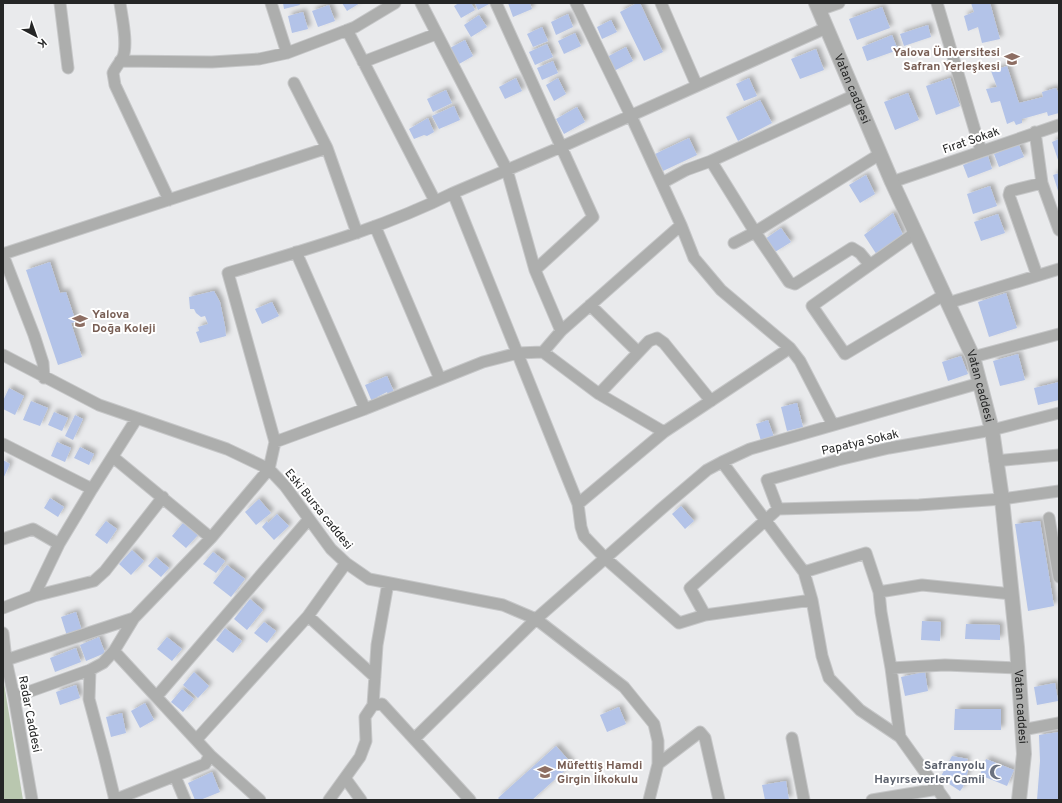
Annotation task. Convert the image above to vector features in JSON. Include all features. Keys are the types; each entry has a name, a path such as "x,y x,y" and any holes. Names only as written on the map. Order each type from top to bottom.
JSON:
{"street":[{"path":"60,3 68,68"},
{"path":"120,3 125,40 123,57 112,72 115,85 169,200"},
{"path":"271,3 287,53"},
{"path":"120,61 259,60 287,53 347,30 379,7 395,3"},
{"path":"421,3 507,170 535,270 561,331"},
{"path":"496,3 592,217 535,270"},
{"path":"576,3 631,116 681,225 694,258 721,290 790,348 800,361 833,425"},
{"path":"661,3 697,86"},
{"path":"817,6 839,3"},
{"path":"937,3 982,150"},
{"name":"Vatan caddesi","path":"817,6 892,182 973,357 980,382 992,430 995,460 1002,499 1012,594 1019,668 1024,754 1020,800"},
{"path":"14,697 90,670 102,664 114,651 134,618 211,538 269,469 275,442 228,274 358,233 435,202 826,28"},
{"path":"347,30 435,202"},
{"path":"363,62 436,34"},
{"path":"294,83 327,148 358,233"},
{"path":"662,183 686,170 710,161 855,95"},
{"name":"Fırat Sokak","path":"892,182 982,150 1059,125"},
{"path":"1035,132 1042,183 1059,230"},
{"path":"44,378 43,363 3,255 327,148"},
{"path":"734,243 755,232 880,154"},
{"path":"710,161 789,282 795,284 852,248 860,253 870,265"},
{"path":"1037,276 1009,195 1010,191 1042,183"},
{"path":"453,193 578,504 580,527 584,536 606,558 679,623 705,615 812,600"},
{"path":"543,352 561,331 681,225"},
{"path":"375,226 440,379"},
{"path":"916,233 812,306 845,354 946,299 1059,269"},
{"path":"296,252 365,409"},
{"path":"590,306 638,352"},
{"path":"973,357 1059,334"},
{"path":"599,394 649,341 657,338 664,343 712,401"},
{"path":"578,504 664,432 790,348"},
{"path":"275,442 365,409 483,362 518,353 543,352 599,394 664,432"},
{"name":"Eski Bursa caddesi","path":"3,356 100,405 226,449 269,469 285,486 331,549 346,563 369,579 504,605 536,619 624,687 654,724 658,742 658,764 649,800"},
{"path":"414,739 536,619 707,470 750,449 980,382"},
{"path":"992,430 1059,413"},
{"path":"34,596 59,544 137,418"},
{"name":"Papatya Sokak","path":"778,509 766,480 838,460 882,450 992,430"},
{"path":"3,444 92,489"},
{"path":"995,460 1059,455"},
{"path":"113,457 211,538"},
{"path":"722,462 804,572 812,600 822,656 829,678 860,710 900,737 938,789 944,800"},
{"path":"705,615 690,588 778,509 919,505 1002,499 1059,491"},
{"path":"3,608 34,596 94,580 105,571 163,497"},
{"path":"1050,518 1059,577"},
{"path":"157,696 309,519"},
{"path":"3,539 33,529 59,544"},
{"path":"804,572 866,553 879,592 900,737"},
{"path":"196,740 308,616 346,563"},
{"path":"329,800 360,757 366,741 365,717 373,705 376,646 388,583"},
{"path":"879,592 922,585 1012,594"},
{"path":"308,616 375,677"},
{"path":"6,660 134,618"},
{"name":"Radar Caddesi","path":"3,633 6,660 32,800"},
{"path":"114,651 210,755 260,800"},
{"path":"891,668 945,665 1019,668"},
{"path":"90,670 89,699 104,754 114,800 205,764 210,755"},
{"path":"373,705 382,704 470,800"},
{"path":"1022,730 1059,723"},
{"path":"658,764 700,732 705,738 719,800"},
{"path":"792,738 804,800"},
{"path":"175,776 185,800"},
{"path":"345,778 361,800"},
{"path":"872,800 938,789"}],"green space":[{"path":"3,677 23,800 3,800"}],"building":[{"path":"283,3 299,3 300,5 284,9"},
{"path":"342,3 360,3 347,11"},
{"path":"459,3 471,3 475,10 461,18 454,6"},
{"path":"475,3 491,3 478,10"},
{"path":"508,3 530,3 532,9 513,17"},
{"path":"637,3 640,3 663,52 644,61 620,12"},
{"path":"971,3 990,3 1000,39 982,43 978,27 968,31 964,16 974,12"},
{"path":"329,5 335,21 318,27 312,11"},
{"path":"882,7 890,28 857,40 849,19"},
{"path":"303,12 308,29 292,33 288,16"},
{"path":"568,14 573,27 556,35 551,22"},
{"path":"479,15 487,27 471,37 464,25"},
{"path":"611,20 617,32 602,39 597,27"},
{"path":"928,25 931,37 904,46 900,34"},
{"path":"542,27 548,41 533,47 527,34"},
{"path":"575,33 581,46 564,54 558,41"},
{"path":"892,35 898,50 867,61 862,47"},
{"path":"465,40 473,56 459,64 450,48"},
{"path":"547,44 553,57 535,65 529,52"},
{"path":"626,47 633,61 614,71 607,57"},
{"path":"816,49 824,70 800,79 791,59"},
{"path":"553,61 558,73 542,80 537,68"},
{"path":"1007,66 1019,103 1043,97 1042,92 1056,88 1059,92 1059,113 1048,116 1047,112 1022,119 1022,123 1016,125 1014,121 1007,124 1000,101 991,103 986,89 997,87 991,71"},
{"path":"516,78 522,91 505,99 499,87"},
{"path":"558,78 566,94 554,101 546,85"},
{"path":"749,78 757,96 744,101 736,84"},
{"path":"950,78 960,106 936,115 926,86"},
{"path":"446,90 452,103 433,112 427,99"},
{"path":"908,93 919,120 895,130 884,102"},
{"path":"760,100 772,123 738,141 726,117"},
{"path":"454,106 460,120 439,129 432,116"},
{"path":"577,107 585,122 564,134 556,119"},
{"path":"428,118 434,132 427,136 424,135 414,139 409,129"},
{"path":"689,138 697,155 663,171 655,154"},
{"path":"1059,139 1059,159 1058,160 1052,142"},
{"path":"1019,145 1024,157 999,167 994,154"},
{"path":"988,156 992,169 968,178 963,165"},
{"path":"1059,173 1059,194 1053,175"},
{"path":"866,175 875,194 860,203 849,185"},
{"path":"990,186 997,206 973,214 967,194"},
{"path":"893,213 903,235 877,255 864,235"},
{"path":"998,214 1005,233 981,241 974,222"},
{"path":"781,228 791,242 775,252 765,239"},
{"path":"50,262 60,293 66,292 76,322 71,323 82,357 58,365 26,270"},
{"path":"214,291 220,302 226,336 200,343 196,332 199,331 198,327 208,324 205,316 201,317 194,309 190,309 189,297"},
{"path":"1006,293 1017,328 989,337 978,302"},
{"path":"272,302 279,316 262,324 255,309"},
{"path":"1018,354 1025,380 1000,386 993,361"},
{"path":"961,356 968,374 948,381 942,362"},
{"path":"387,376 394,392 388,395 387,392 377,397 378,399 372,402 365,385"},
{"path":"1059,382 1059,400 1038,405 1034,388"},
{"path":"9,388 24,396 15,415 3,409 3,401"},
{"path":"31,401 48,408 40,426 23,420"},
{"path":"797,403 803,427 787,431 781,407"},
{"path":"54,412 68,418 62,431 48,425"},
{"path":"75,415 83,419 73,440 65,436"},
{"path":"768,420 774,437 761,441 756,424"},
{"path":"57,442 71,448 65,462 51,456"},
{"path":"80,447 94,454 89,465 74,458"},
{"path":"3,460 10,464 3,479"},
{"path":"50,498 64,507 58,517 44,508"},
{"path":"259,499 271,513 256,525 245,512"},
{"path":"681,506 694,521 685,529 672,514"},
{"path":"277,514 289,526 274,540 262,527 267,521 268,523"},
{"path":"106,521 117,529 107,544 95,535"},
{"path":"1040,521 1054,606 1028,611 1015,524"},
{"path":"183,523 198,535 186,548 172,536"},
{"path":"132,550 144,561 131,575 119,564"},
{"path":"213,552 225,561 216,573 203,564"},
{"path":"156,557 169,568 161,577 148,566"},
{"path":"227,565 245,579 231,597 213,583"},
{"path":"250,599 263,610 247,630 234,619"},
{"path":"76,612 82,631 67,636 61,617"},
{"path":"922,621 941,622 940,641 921,640"},
{"path":"264,622 276,631 267,643 254,633"},
{"path":"966,624 1000,625 1000,640 965,639"},
{"path":"225,628 242,641 233,653 216,640"},
{"path":"99,637 105,653 86,661 80,645"},
{"path":"167,637 182,649 172,661 157,649"},
{"path":"76,648 81,662 55,672 50,658"},
{"path":"194,672 209,686 198,698 183,685"},
{"path":"925,672 928,691 905,696 901,677"},
{"path":"1055,683 1058,701 1037,705 1034,687"},
{"path":"76,685 80,698 60,705 56,692"},
{"path":"182,689 194,699 183,712 171,702"},
{"path":"145,703 154,720 140,728 131,711"},
{"path":"619,707 626,724 607,732 600,715"},
{"path":"955,709 1001,709 1001,730 954,730"},
{"path":"122,713 126,733 111,737 106,717"},
{"path":"1059,732 1059,800 1037,800 1040,761 1039,735"},
{"path":"556,746 572,764 532,800 500,800 498,798"},
{"path":"952,756 968,759 965,764 968,767 968,771 963,787 960,791 940,778"},
{"name":"Safranyolu Hayırseverler Camii","path":"986,759 1014,770 1007,786 980,775"},
{"path":"212,772 220,792 200,800 195,800 188,783"},
{"path":"786,781 789,800 765,800 762,785"}],"place":[{"name":"Yalova Üniversitesi Safran Yerleşkesi","path":"1012,59"},
{"name":"Yalova Doğa Koleji","path":"80,321"},
{"name":"Müfettiş Hamdi Girgin İlkokulu","path":"545,772"},
{"name":"Safranyolu Hayırseverler Camii","path":"997,772"}]}
